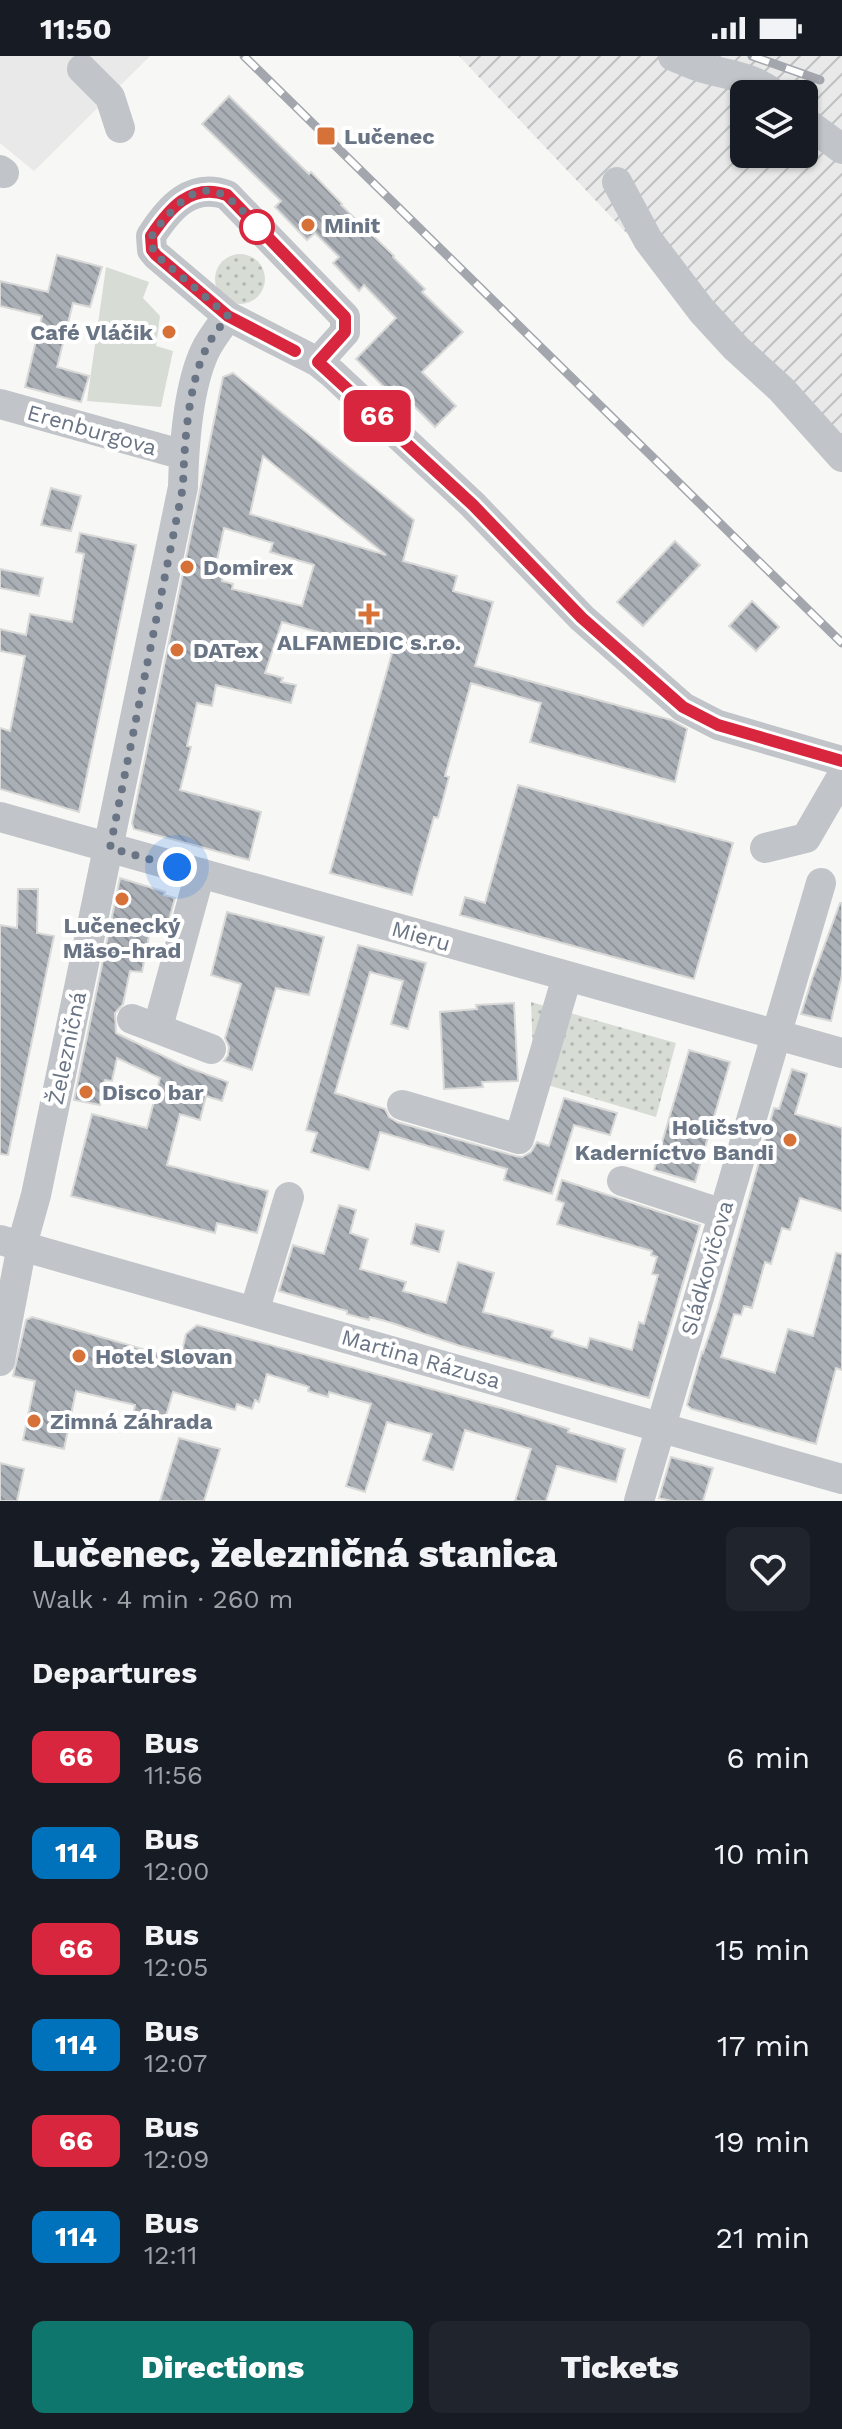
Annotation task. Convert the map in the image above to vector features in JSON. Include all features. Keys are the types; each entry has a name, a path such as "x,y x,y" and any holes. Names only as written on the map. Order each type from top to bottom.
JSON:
{"street":[{"path":"673,56 748,80"},
{"path":"82,69 110,97 120,128"},
{"path":"818,131 842,149"},
{"path":"617,182 648,240 702,311 736,348 781,389 842,457"},
{"path":"318,362 345,332 345,317 227,195 216,191 197,192 183,199 155,231 150,243 152,250 228,316 318,362 473,505 582,618 683,707 718,725 842,761"},
{"name":"Železničná","path":"0,1361 11,1242 36,1195 183,487 185,437 200,362 228,316"},
{"name":"Erenburgova","path":"0,404 184,455"},
{"path":"765,848 806,838 842,776"},
{"name":"Mieru","path":"0,817 842,1053"},
{"path":"200,873 145,1023 211,1049"},
{"name":"Sládkovičova","path":"639,1501 821,883"},
{"path":"402,1105 519,1139 567,977"},
{"path":"622,1181 723,1214"},
{"path":"254,1312 289,1197"},
{"name":"Martina Rázusa","path":"11,1242 842,1479"}],"shaded area":[{"path":"0,56 150,56 34,171 0,143"},
{"path":"459,56 842,56 842,461"},
{"path":"240,254 258,261 265,279 258,297 240,304 222,297 215,279 222,261"},
{"path":"106,267 149,282 143,298 160,316 156,346 173,351 161,407 87,401"},
{"path":"531,1002 676,1043 656,1117 534,1081"}],"building":[{"path":"229,96 309,174 311,172 463,332 422,372 456,406 435,427 394,386 389,392 356,359 396,318 364,285 359,291 333,263 339,257 315,233 307,240 275,207 281,201 202,124"},
{"path":"57,255 102,267 90,307 73,303 57,367 89,376 81,402 25,387 42,316 0,306 0,281 48,292"},
{"path":"233,373 414,520 403,561 457,576 453,591 493,602 475,666 671,720 687,729 675,782 530,742 541,703 471,683 445,776 449,777 438,818 434,817 412,895 330,873 392,653 282,622 265,673 283,678 281,682 296,685 291,703 216,685 212,706 197,703 187,746 191,747 180,790 261,812 249,860 134,829 132,823 223,377","holes":["263,456 386,555 250,514","224,528 273,543 270,552 314,565 302,606 232,589 233,584 222,581 224,571 215,569"]},
{"path":"51,488 81,496 71,531 41,525"},
{"path":"80,533 136,545 79,812 0,789 0,728 10,731 25,656 0,651 0,629 26,635 30,614 72,622 84,554 76,552"},
{"path":"675,541 700,565 643,626 617,602"},
{"path":"0,569 43,578 39,596 0,588"},
{"path":"752,601 779,627 756,651 729,626"},
{"path":"518,785 733,843 694,979 460,915 465,897 485,903"},
{"path":"120,878 175,898 165,934 150,931 142,972 130,971 123,1004 115,1013 116,1033 184,1066 228,1082 222,1101 206,1096 200,1120 180,1114 167,1165 268,1191 257,1233 217,1223 215,1233 71,1196 92,1114 147,1128 160,1078 117,1058 112,1081 105,1080 100,1105 74,1100"},
{"path":"18,889 38,889 37,933 54,936 8,1155 0,1154 0,925 17,928"},
{"path":"840,903 842,975 831,1021 801,1014"},
{"path":"227,912 324,937 309,995 276,988 252,1070 224,1061 229,1047 225,1038 241,984 211,975"},
{"path":"358,945 426,963 408,1029 391,1024 403,981 370,972 335,1093 385,1109 389,1117 397,1122 522,1157 531,1152 537,1142 549,1146 564,1098 617,1113 610,1135 574,1125 552,1194 504,1180 507,1169 380,1132 369,1170 311,1152 317,1133 306,1130"},
{"path":"514,1003 518,1081 482,1082 483,1087 444,1089 440,1012 477,1009 476,1005"},
{"path":"689,1050 730,1062 695,1182 654,1170"},
{"path":"792,1069 807,1074 795,1114 842,1128 842,1211 800,1198 790,1230 782,1228 771,1264 765,1262 752,1308 744,1306 741,1315 734,1314 721,1357 775,1373 788,1329 813,1336 836,1253 842,1254 842,1370 836,1368 816,1444 687,1405 718,1309 774,1108 779,1109"},
{"path":"562,1180 700,1225 649,1398 457,1345 389,1322 347,1314 347,1311 279,1291 293,1245 324,1254 339,1205 356,1210 350,1233 368,1239 360,1269 406,1282 403,1291 446,1303 458,1262 494,1273 483,1312 553,1331 551,1337 587,1348 590,1338 632,1350 639,1322 644,1324 658,1275 652,1274 657,1257 651,1255 652,1251 557,1224 564,1203 556,1200"},
{"path":"416,1224 444,1231 439,1252 411,1244"},
{"path":"32,1317 180,1360 186,1334 197,1325 508,1410 625,1449 616,1482 557,1466 546,1501 515,1501 531,1449 465,1430 453,1470 423,1460 432,1434 387,1422 365,1492 346,1486 371,1404 329,1392 328,1397 308,1391 309,1387 267,1374 259,1402 255,1400 252,1409 237,1404 235,1410 173,1392 162,1429 132,1422 135,1405 76,1391 64,1449 23,1440 35,1381 13,1376 26,1320"},
{"path":"179,1438 220,1449 204,1501 160,1501"},
{"path":"671,1457 713,1468 703,1501 659,1498"},
{"path":"0,1463 24,1469 17,1501 0,1501"}],"railway":[{"path":"244,56 842,643"},
{"path":"752,56 820,80"}],"bus line":[{"name":"66","path":"295,351 228,316 152,250 151,236 183,199 205,191 227,195 345,317 345,332 318,362 473,505 582,618 670,697 699,717 718,725 842,761"}],"place":[{"name":"Lučenec","path":"326,136"},
{"name":"Minit","path":"308,225"},
{"name":"Café Vláčik","path":"169,332"},
{"name":"Domirex","path":"187,567"},
{"name":"ALFAMEDIC s.r.o.","path":"369,614"},
{"name":"DATex","path":"177,650"},
{"name":"Lučenecký Mäso-hrad","path":"122,899"},
{"name":"Disco bar","path":"86,1092"},
{"name":"Holičstvo Kaderníctvo Bandi","path":"790,1140"},
{"name":"Hotel Slovan","path":"79,1356"},
{"name":"Zimná Záhrada","path":"34,1421"}],"route":[{"path":"177,867 110,848 183,487 185,437 200,362 228,316 156,255 150,243 151,236 183,199 197,192 216,191 227,195 266,236 257,227"}]}
